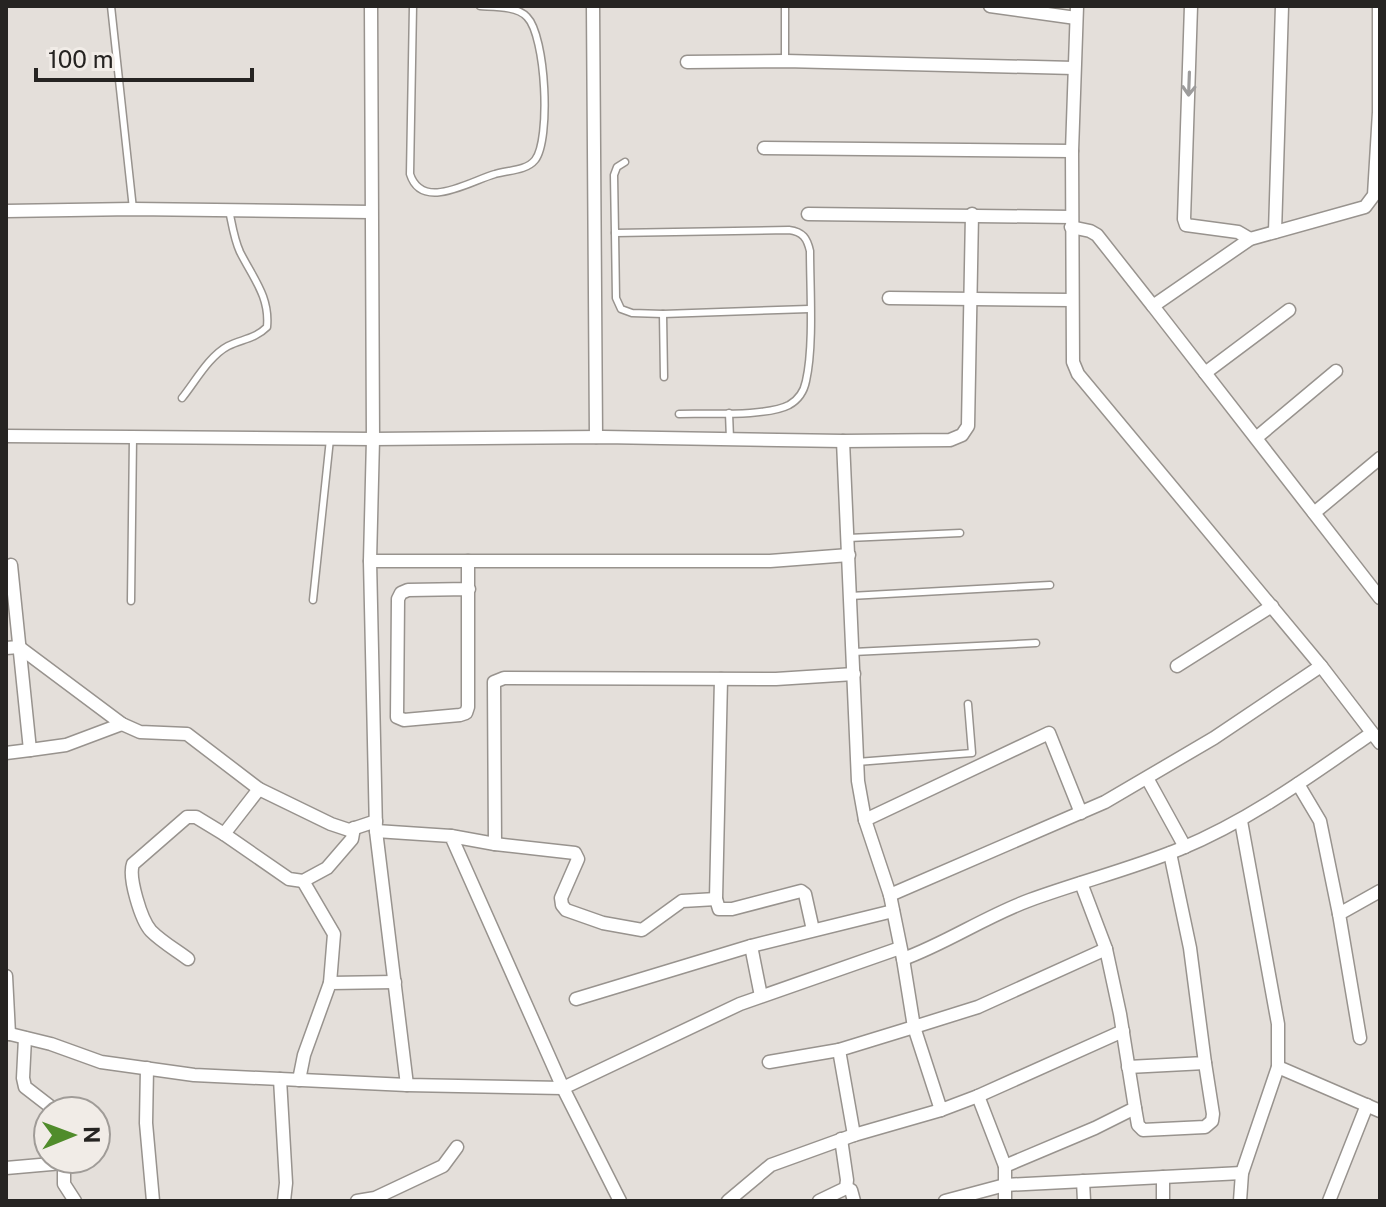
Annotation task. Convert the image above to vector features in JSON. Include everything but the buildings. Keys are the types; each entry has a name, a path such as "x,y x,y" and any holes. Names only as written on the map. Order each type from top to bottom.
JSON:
{"street":[{"path":"371,6 373,439 370,561 376,826 407,1085"},
{"path":"593,6 596,437"},
{"path":"6,976 7,1033 51,1044 101,1062 194,1075 407,1085 563,1088 761,996 902,953 929,950 1027,901 1185,847 1241,821 1376,738 1272,606 1078,374 1073,362 1071,300 1077,12 990,6"},
{"path":"1191,6 1184,219 1186,225 1238,232 1250,239"},
{"path":"1275,232 1282,6"},
{"path":"1153,306 1250,239 1365,207 1371,202 1379,112 1379,14"},
{"path":"687,62 785,61 1074,68"},
{"path":"764,148 1072,151"},
{"path":"6,211 371,212"},
{"path":"808,214 972,214 1071,222 1097,235 1380,598"},
{"path":"6,436 950,440 962,435 968,426 972,214"},
{"path":"889,298 1071,300"},
{"path":"1205,373 1289,310"},
{"path":"1256,438 1336,371"},
{"path":"843,441 857,762 865,820 890,895 914,1027 941,1110"},
{"path":"1314,513 1380,458"},
{"path":"370,561 770,561 849,555"},
{"path":"468,561 469,589 466,713 404,720 397,717 398,599 401,593 408,590 469,589"},
{"path":"11,565 12,647 30,750"},
{"path":"1368,583 1380,572"},
{"path":"1177,666 1272,606"},
{"path":"12,647 122,724 140,732 187,734 259,789 331,824 349,830 376,826 575,853 578,859 561,898 566,910 603,923 642,930 687,898 716,899"},
{"path":"890,895 1081,813 1147,778 1214,738 1321,666"},
{"path":"495,844 494,682 504,678 776,679 854,674"},
{"path":"721,679 716,899 719,909 723,911 801,891 805,894 813,930"},
{"path":"6,753 66,745 122,724"},
{"path":"865,820 1049,733 1081,813"},
{"path":"1147,778 1185,847"},
{"path":"1298,784 1320,821 1360,1038"},
{"path":"224,834 259,789"},
{"path":"188,959 151,931 144,921 130,872 133,864 187,817 196,817 224,834 289,879 303,881 327,868 352,839 354,828"},
{"path":"1240,1201 1242,1173 1278,1067 1278,1024 1241,821"},
{"path":"451,836 563,1088 618,1200"},
{"path":"1081,883 1106,949 1138,1125 1143,1130 1205,1127 1212,1121 1213,1114 1190,948 1170,853"},
{"path":"299,1080 304,1055 330,983 334,934 303,881"},
{"path":"1339,914 1380,891"},
{"path":"576,999 751,946 893,911"},
{"path":"751,946 761,996"},
{"path":"769,1062 839,1050 978,1007 1106,949"},
{"path":"330,983 395,982"},
{"path":"728,1201 771,1165 841,1139 978,1096 1123,1031"},
{"path":"25,1038 23,1078 25,1087 35,1095"},
{"path":"839,1050 854,1135"},
{"path":"1128,1067 1205,1063"},
{"path":"1278,1067 1380,1111"},
{"path":"147,1068 146,1123 153,1201"},
{"path":"280,1079 286,1183 284,1201"},
{"path":"978,1096 1005,1166 1005,1201"},
{"path":"1329,1201 1367,1105"},
{"path":"1005,1166 1135,1108"},
{"path":"841,1139 846,1188"},
{"path":"357,1201 375,1198 443,1166 457,1147"},
{"path":"6,1168 32,1165"},
{"path":"945,1201 1005,1185 1242,1173"},
{"path":"64,1175 64,1184 75,1201"},
{"path":"1163,1177 1163,1201"},
{"path":"1083,1181 1084,1201"},
{"path":"819,1201 846,1188"},
{"path":"846,1188 851,1190 854,1201"}],"lane":[{"path":"111,6 133,209"},
{"path":"413,6 410,174 417,188 427,193 457,188 528,166 537,157 542,139 544,70 535,29 527,16 516,10 480,6"},
{"path":"785,6 785,61"},
{"path":"625,162 617,167 614,175 616,298 621,309 632,313 663,314 809,309"},
{"path":"182,398 226,346 257,336 267,327 269,311 236,242 229,210"},
{"path":"615,233 799,232 807,239 810,251 809,364 806,384 799,397 780,409 679,414"},
{"path":"663,314 664,377"},
{"path":"729,413 730,439"},
{"path":"131,601 133,437"},
{"path":"313,600 330,439"},
{"path":"848,538 960,533"},
{"path":"850,596 1050,585"},
{"path":"853,652 1036,643"},
{"path":"857,762 972,753 968,704"}]}
